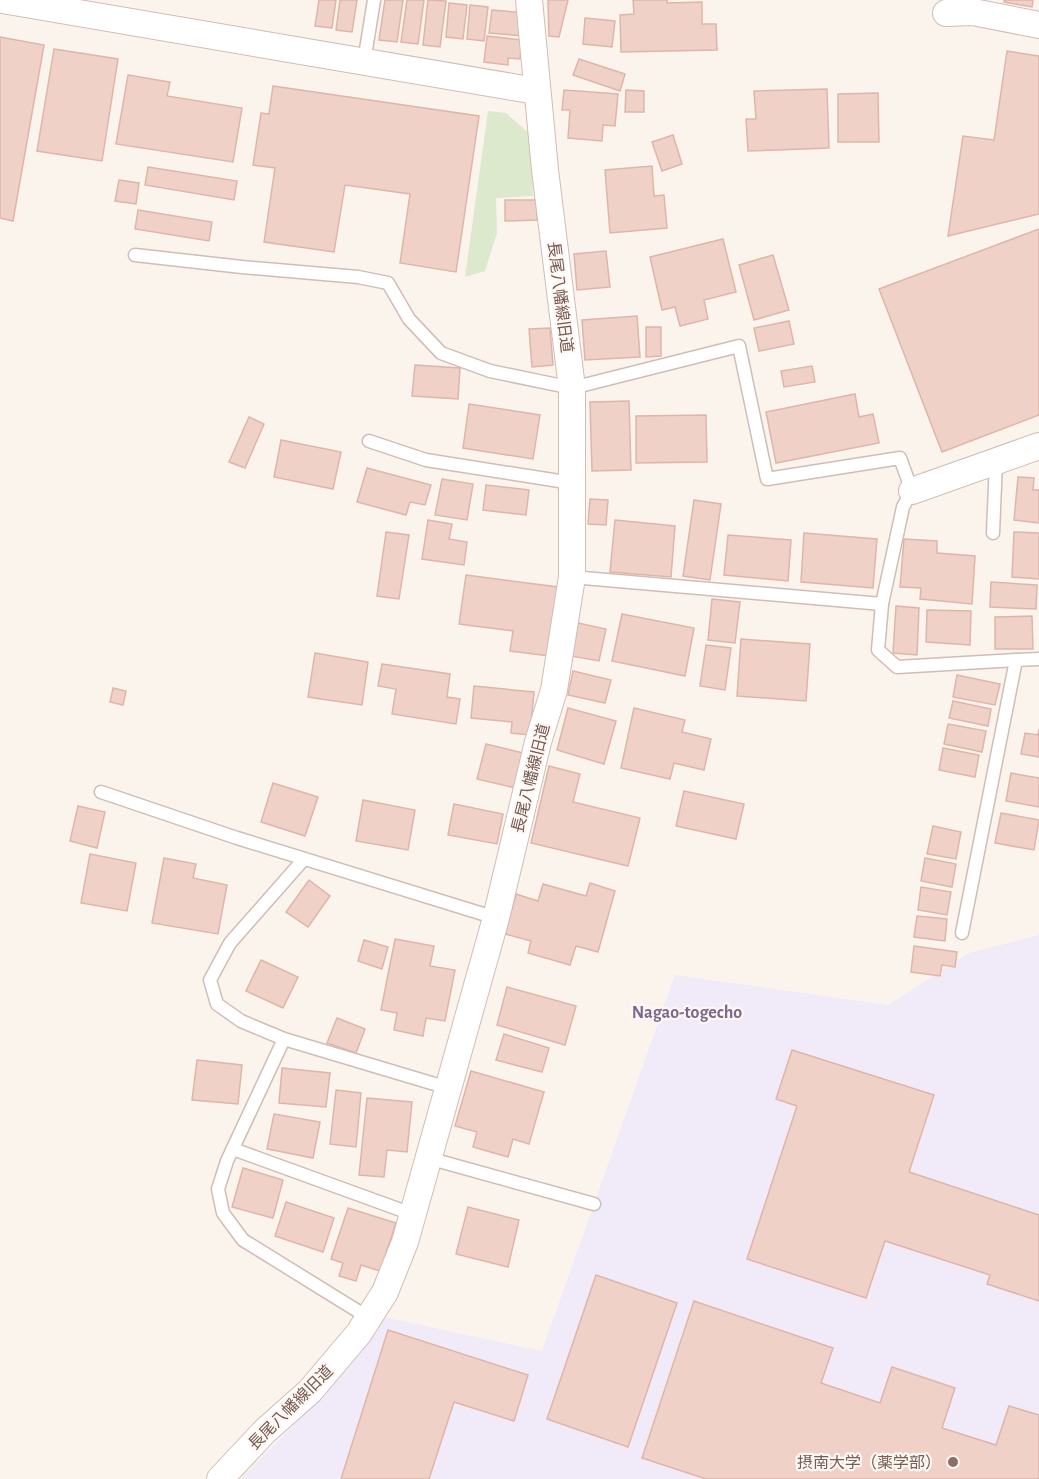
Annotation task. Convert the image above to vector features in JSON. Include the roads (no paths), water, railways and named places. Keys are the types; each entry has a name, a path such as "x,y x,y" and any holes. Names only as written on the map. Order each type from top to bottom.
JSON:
{"street":[{"path":"2,0 31,2 536,91"},
{"name":"長尾八幡線旧道","path":"220,1479 266,1431 310,1391 359,1333 385,1292 405,1242 496,918 538,742 554,690 572,577 572,388 536,91 529,0"},
{"path":"946,13 973,12 1039,25"},
{"path":"912,492 1039,446"}],"lane":[{"path":"364,62 374,0"},
{"path":"135,255 358,277 388,283 409,319 441,353 490,370 572,388 739,346 767,479 900,458 912,492 903,507 882,604 878,651 897,667 1039,659"},
{"path":"369,441 426,460 572,483"},
{"path":"993,533 996,461"},
{"path":"572,577 882,604"},
{"path":"962,933 1016,660"},
{"path":"101,792 304,859 496,918"},
{"path":"304,859 230,943 210,980 217,1004 241,1021 284,1039 448,1088"},
{"path":"284,1039 232,1149 218,1189 223,1213 243,1240 369,1318"},
{"path":"232,1149 412,1215"},
{"path":"428,1158 594,1204"}],"place":[{"name":"摂南大学（薬学部）","path":"953,1462"}],"district":[{"name":"Nagao-togecho","path":"687,1012"}]}
